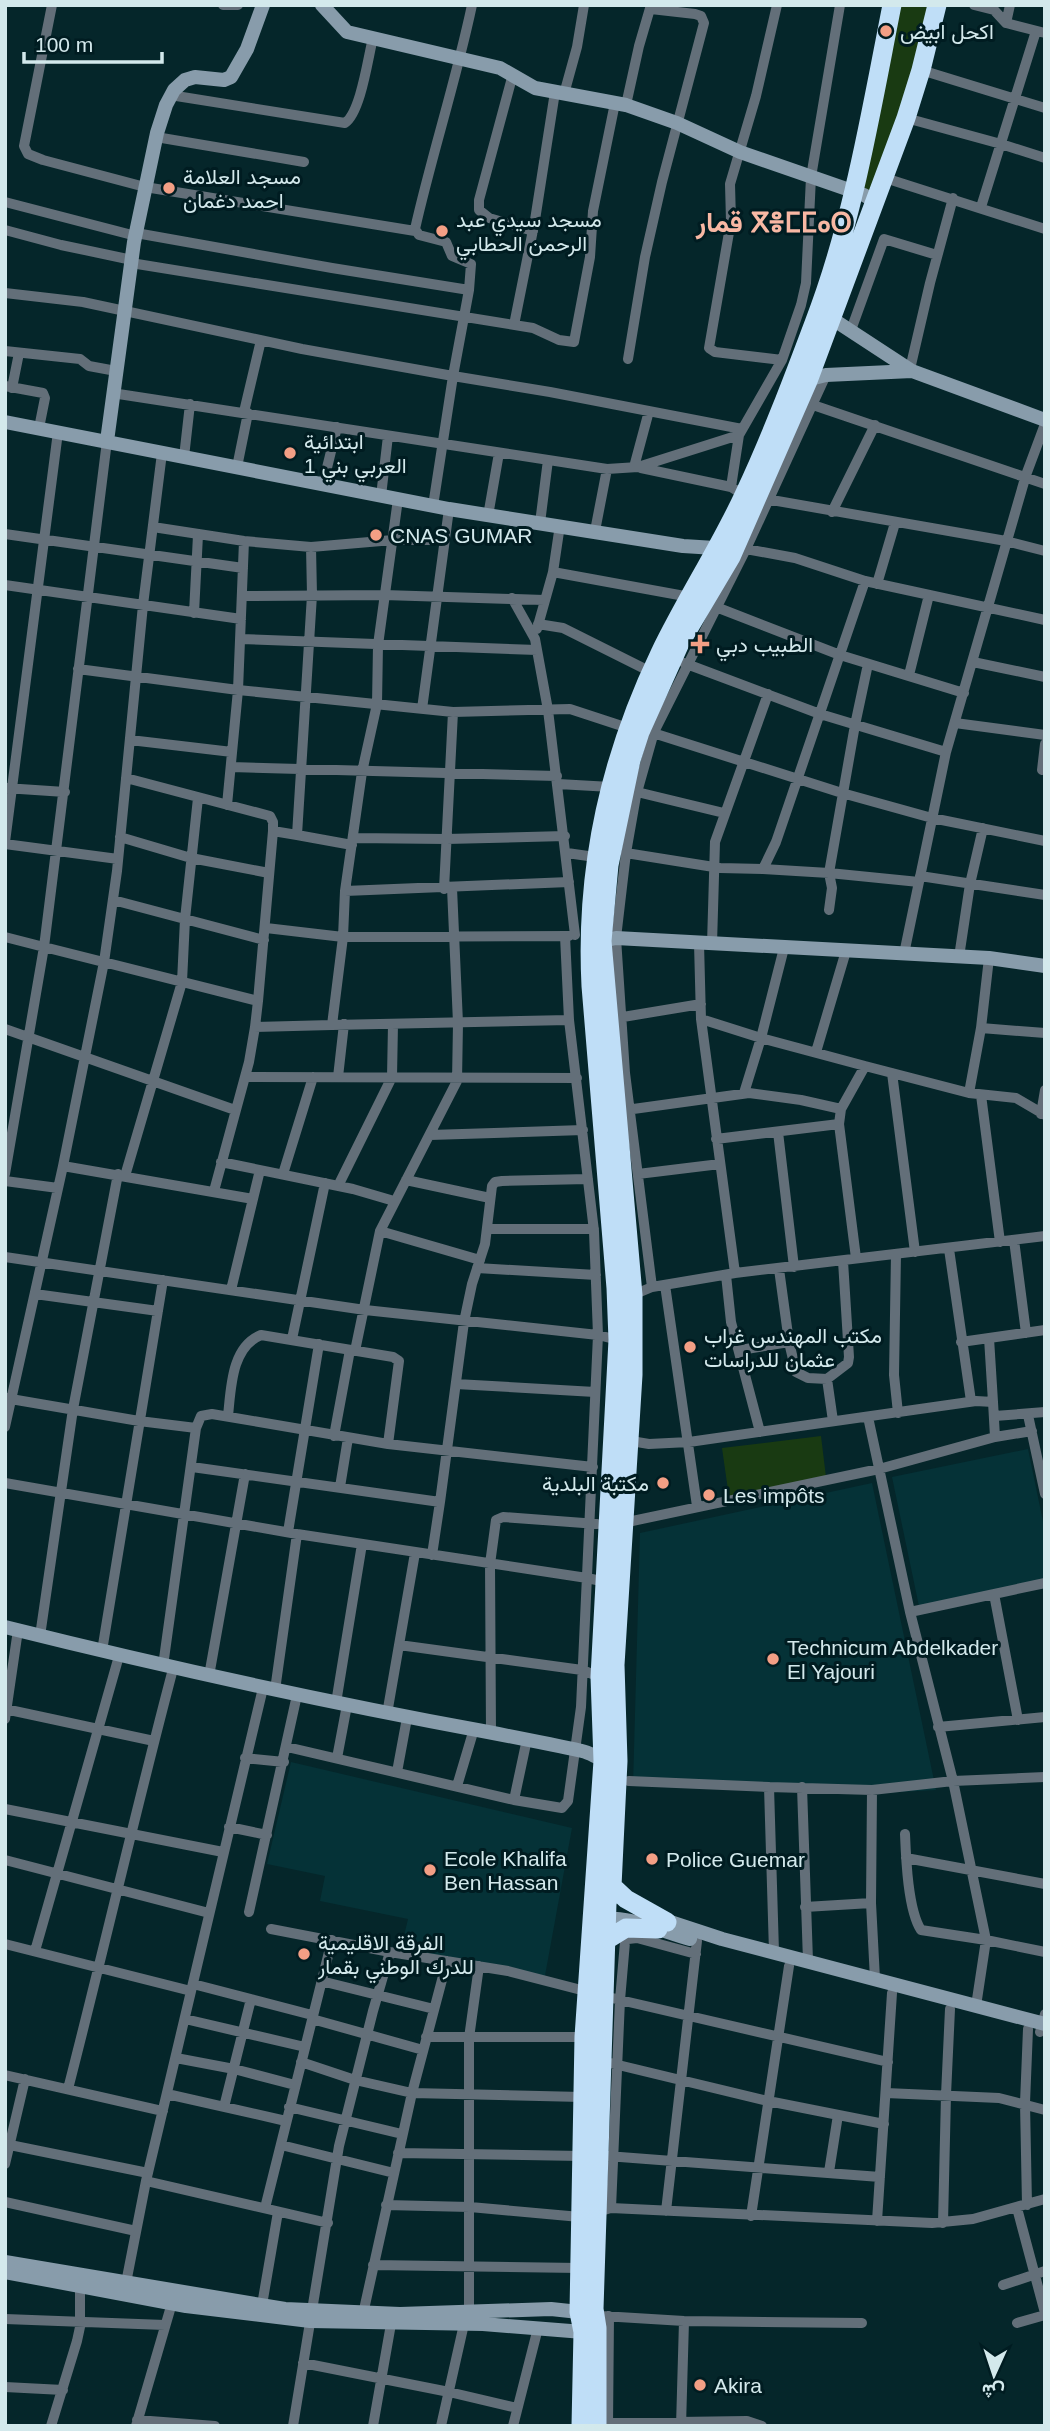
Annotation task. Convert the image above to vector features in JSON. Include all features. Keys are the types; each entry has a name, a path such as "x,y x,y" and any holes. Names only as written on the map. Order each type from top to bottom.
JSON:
{"highway":[{"path":"808,379 826,289 852,191 892,5"},
{"path":"626,1448 608,1337 616,1288 598,1080 590,938 595,857 611,787 680,662 750,495 808,379 885,177 921,70 937,5"},
{"path":"598,2156 582,2097 584,2037 603,1995 605,1941 602,1906 610,1761 591,1673 596,1580 626,1448 633,1375 632,1295 636,1230 615,1019 590,938 640,731 651,672 690,597 724,559"},
{"path":"581,2426 594,2319 598,2156 608,2063 603,1995 602,1906 615,1665 607,1524"},
{"path":"602,1906 630,1902 662,1926"},
{"path":"605,1941 626,1928 662,1926"},
{"path":"596,2213 580,2268 594,2319 603,2425"}],"street":[{"path":"52,5 25,152 43,160 145,187 415,231 419,235 446,242 452,256 470,262 469,290 433,506"},
{"path":"223,5 238,5"},
{"path":"5,1174 44,947 112,393 136,235 156,137 170,95 180,83 192,78 224,80 231,77 247,49 263,5"},
{"path":"322,5 343,30 500,68 535,88 620,104 677,124 740,152 864,195 876,202"},
{"path":"415,231 472,5"},
{"path":"514,325 560,93 579,36 584,5"},
{"path":"777,5 756,96 730,184 731,221 709,348 715,352 782,360"},
{"path":"750,495 740,432 782,360 797,321 806,283 811,177 840,5"},
{"path":"974,5 994,10 1006,23 1040,32 981,207"},
{"path":"1006,23 1010,5"},
{"path":"5,230 132,261 533,328 559,340 575,341 590,257 593,211 620,104 651,7 695,14 704,19 645,257 628,359"},
{"path":"170,95 345,123 350,119 357,101 373,38"},
{"path":"921,70 1045,108"},
{"path":"513,74 479,200 479,210 489,218 533,231"},
{"path":"905,118 1045,158"},
{"path":"156,137 304,162"},
{"path":"885,177 1044,227"},
{"path":"911,370 953,198"},
{"path":"5,202 136,235 469,290"},
{"path":"862,237 884,239 937,255"},
{"path":"851,330 884,239"},
{"path":"5,293 73,300 261,340 649,411 740,432"},
{"path":"831,318 911,370 1045,422 1006,541 946,752 904,954"},
{"path":"237,467 261,340"},
{"path":"5,351 80,359 89,366 116,371"},
{"path":"19,353 9,387 44,395 39,429"},
{"path":"911,370 808,379 813,405 750,495 724,559 716,607 680,662 820,714 946,752"},
{"path":"112,393 548,460 607,468 636,467 832,512 1006,541 1045,551"},
{"path":"184,457 190,404"},
{"path":"813,405 1026,475 1045,484"},
{"path":"636,467 649,411"},
{"path":"5,422 449,509 683,546 724,559 795,558 871,582 1045,620"},
{"path":"832,512 875,425"},
{"path":"323,484 337,427"},
{"path":"58,432 8,788 5,843 118,859"},
{"path":"636,467 740,432"},
{"path":"381,496 388,436"},
{"path":"5,1427 8,1398 63,1166 104,962 118,859 143,605 162,453"},
{"path":"488,516 499,453"},
{"path":"540,523 548,460"},
{"path":"595,531 607,468"},
{"path":"338,1077 345,891 362,772 377,704 378,645 398,499"},
{"path":"422,709 449,509"},
{"path":"763,869 776,842 840,655 895,523"},
{"path":"560,525 554,572 544,600 536,644 548,710 569,882 590,938"},
{"path":"153,527 244,541 311,547 393,540 445,540"},
{"path":"5,534 243,568"},
{"path":"194,613 198,535"},
{"path":"227,805 238,690 244,541"},
{"path":"297,835 312,595 311,547"},
{"path":"554,572 690,597"},
{"path":"5,585 241,619"},
{"path":"242,596 384,595 544,600"},
{"path":"909,675 929,595"},
{"path":"512,598 536,644"},
{"path":"716,607 840,655 964,693"},
{"path":"538,624 563,628 651,672"},
{"path":"241,639 430,646 536,644"},
{"path":"973,662 1045,677"},
{"path":"829,910 832,888 829,873 868,664"},
{"path":"78,669 238,690 453,712 575,709 842,793 932,818 1045,841"},
{"path":"760,1432 731,1322 731,1274 701,1004 715,842 768,694"},
{"path":"334,1436 365,1310 380,1231 457,1077 458,1023 446,839 453,712"},
{"path":"955,723 1045,735"},
{"path":"607,1524 593,1467 596,1392 608,1337 596,1275 594,1229 569,1020 590,938 626,853 637,792 640,731"},
{"path":"130,740 232,752"},
{"path":"1042,770 1045,744"},
{"path":"231,766 450,773 557,780 611,787"},
{"path":"126,778 270,816 272,819 265,934 255,1027 245,1077 214,1191"},
{"path":"8,788 65,792"},
{"path":"637,792 724,813"},
{"path":"40,1636 73,1409 98,1271 122,1175 182,982 185,919 198,797"},
{"path":"959,957 970,884 983,828"},
{"path":"272,831 353,841 565,836"},
{"path":"120,837 191,858 269,873"},
{"path":"567,853 595,857"},
{"path":"626,853 714,867 920,879 1045,895"},
{"path":"345,891 569,882"},
{"path":"113,900 185,919 265,934 590,938 989,958 1045,966"},
{"path":"5,937 258,1001"},
{"path":"744,1093 784,947"},
{"path":"816,1052 846,951"},
{"path":"969,1093 981,1028 989,958"},
{"path":"615,1019 701,1004"},
{"path":"701,1019 761,1038 969,1093 1016,1098 1043,1115 1045,1090"},
{"path":"255,1027 569,1020"},
{"path":"338,1186 392,1077 393,1024"},
{"path":"981,1028 1045,1033"},
{"path":"5,1029 235,1110"},
{"path":"856,1258 839,1124 841,1109 865,1066"},
{"path":"892,1073 915,1252"},
{"path":"245,1077 577,1078"},
{"path":"282,1174 313,1077"},
{"path":"652,1287 636,1230 638,1174 623,1112 744,1093 775,1095 841,1109"},
{"path":"981,1094 1000,1241"},
{"path":"716,1139 839,1124"},
{"path":"430,1135 583,1130"},
{"path":"778,1132 794,1267"},
{"path":"220,1162 325,1183 394,1201"},
{"path":"638,1174 720,1164"},
{"path":"63,1166 253,1199"},
{"path":"231,1290 260,1170"},
{"path":"432,1555 464,1322 488,1229 492,1186 498,1182 588,1179"},
{"path":"406,1180 490,1198"},
{"path":"5,1181 58,1188"},
{"path":"292,1339 325,1183"},
{"path":"488,1229 594,1229"},
{"path":"380,1231 479,1264 596,1275"},
{"path":"632,1295 652,1287 731,1274 1045,1236"},
{"path":"1014,1240 1026,1333"},
{"path":"949,1249 971,1401"},
{"path":"896,1254 894,1375 898,1413"},
{"path":"5,1257 365,1310 608,1337"},
{"path":"779,1269 796,1372 808,1378 827,1379 848,1363 843,1261"},
{"path":"102,1651 163,1280"},
{"path":"665,1285 696,1506"},
{"path":"833,1293 846,1292"},
{"path":"34,1294 158,1311"},
{"path":"961,1342 1045,1330"},
{"path":"228,1416 234,1371 246,1346 261,1335 292,1339 393,1357 399,1361 388,1444"},
{"path":"989,1338 995,1437"},
{"path":"740,1350 789,1342"},
{"path":"125,2288 147,2177 229,1827 246,1758 269,1689 297,1481 319,1344"},
{"path":"827,1379 833,1421"},
{"path":"456,1384 596,1392"},
{"path":"8,1398 139,1421 197,1428"},
{"path":"626,1448 689,1442 971,1401 993,1402"},
{"path":"995,1416 1045,1412"},
{"path":"68,2089 154,1741 168,1668 199,1418 203,1415 228,1416 388,1444 593,1467"},
{"path":"1028,1415 1045,1494"},
{"path":"868,1417 910,1612 953,1781 986,1940 976,2006"},
{"path":"492,1732 490,1564 494,1524 498,1518 607,1524 879,1469 995,1437 1032,1431"},
{"path":"340,1487 348,1438"},
{"path":"192,1467 440,1502"},
{"path":"209,1676 245,1474"},
{"path":"5,1483 292,1533 596,1580"},
{"path":"337,1758 362,1544"},
{"path":"387,1714 415,1553"},
{"path":"910,1612 1045,1583"},
{"path":"994,1594 1018,1720"},
{"path":"154,1741 6,1712 12,1628 168,1668 387,1714 527,1739 584,1751 610,1761"},
{"path":"287,1747 514,1800 558,1808 566,1806 591,1673 399,1645"},
{"path":"35,1951 119,1656"},
{"path":"250,1912 297,1695"},
{"path":"397,1772 407,1717"},
{"path":"938,1727 1045,1717"},
{"path":"457,1786 474,1729"},
{"path":"514,1800 527,1739"},
{"path":"246,1758 284,1762"},
{"path":"629,1781 872,1790 953,1781 1045,1777"},
{"path":"769,1787 774,1952"},
{"path":"802,1787 804,1907 808,1961"},
{"path":"872,1790 875,1979"},
{"path":"5,1809 223,1852"},
{"path":"229,1827 267,1835"},
{"path":"905,1834 906,1858 917,1922 921,1930 1045,1952"},
{"path":"906,1858 1045,1884"},
{"path":"5,1860 209,1913"},
{"path":"804,1907 872,1903"},
{"path":"602,1906 662,1926 774,1952 1041,2026"},
{"path":"662,1926 696,1947"},
{"path":"271,1929 508,1971 888,2062"},
{"path":"603,1995 628,1939 637,1938 789,1966 950,2009 1041,2026"},
{"path":"265,2208 332,1940"},
{"path":"5,1944 99,1968 251,1999 423,2050"},
{"path":"666,2211 696,1947"},
{"path":"293,2426 337,2158 390,1952"},
{"path":"363,2314 402,2134 447,1961"},
{"path":"440,2426 466,2318 470,2207 469,2038 479,1966"},
{"path":"751,2216 789,1966"},
{"path":"321,1981 434,2009"},
{"path":"877,2221 892,1993"},
{"path":"224,2107 251,1999"},
{"path":"943,2223 950,2009"},
{"path":"185,2018 304,2047"},
{"path":"1017,2323 1045,2314 1033,2275 1022,2206 1025,2103 1041,2026"},
{"path":"426,2037 584,2037"},
{"path":"176,2058 234,2069 295,2085"},
{"path":"301,2062 355,2080 412,2092 582,2097"},
{"path":"608,2063 768,2101 884,2124"},
{"path":"5,2075 163,2111"},
{"path":"5,2165 25,2080"},
{"path":"886,2093 999,2098 1045,2110"},
{"path":"167,2094 286,2121"},
{"path":"289,2107 402,2134"},
{"path":"829,2172 838,2115"},
{"path":"8,2144 328,2223"},
{"path":"281,2145 394,2173"},
{"path":"398,2153 598,2156 880,2177"},
{"path":"386,2205 596,2213 666,2211 943,2223 973,2219 1045,2199"},
{"path":"5,2202 136,2231"},
{"path":"262,2305 278,2212"},
{"path":"5,2262 125,2288 172,2303 391,2324 551,2309 594,2319"},
{"path":"373,2265 580,2268"},
{"path":"1003,2285 1045,2271"},
{"path":"5,2272 80,2286 125,2288 262,2305 311,2316 363,2314 466,2318 538,2328 594,2319 862,2323"},
{"path":"51,2426 77,2342 80,2286"},
{"path":"172,2303 136,2423 215,2426"},
{"path":"5,2319 165,2325"},
{"path":"681,2423 684,2321"},
{"path":"373,2426 391,2324"},
{"path":"513,2426 538,2328"},
{"path":"303,2362 517,2408"},
{"path":"5,2388 63,2390"},
{"path":"603,2425 747,2421 762,2426"}],"shaded area":[{"path":"1028,1449 1045,1531 1045,1586 920,1611 892,1477"},
{"name":"Technicum Abdelkader El Yajouri","path":"872,1483 936,1790 866,1794 633,1786 640,1533"},
{"name":"Ecole Khalifa Ben Hassan","path":"291,1762 572,1828 544,1981 400,1953 408,1919 320,1901 325,1876 267,1864"}],"green space":[{"path":"898,5 931,5 875,193 861,190"},
{"path":"821,1436 826,1477 729,1497 722,1448"}],"place":[{"name":"اكحل ابيض","path":"886,31"},
{"name":"مسجد العلامة احمد دغمان","path":"169,188"},
{"name":"مسجد سيدي عبد الرحمن الحطابي","path":"442,231"},
{"name":"ابتدائية العربي بني 1","path":"290,453"},
{"name":"CNAS GUMAR","path":"376,535"},
{"name":"الطبيب دبي","path":"700,644"},
{"name":"مكتب المهندس غراب عثمان للدراسات","path":"690,1347"},
{"name":"مكتبة البلدية","path":"663,1483"},
{"name":"Les impôts","path":"709,1495"},
{"name":"Technicum Abdelkader El Yajouri","path":"773,1659"},
{"name":"Police Guemar","path":"652,1859"},
{"name":"Ecole Khalifa Ben Hassan","path":"430,1870"},
{"name":"الفرقة الاقليمية للدرك الوطني بقمار","path":"304,1954"},
{"name":"Akira","path":"700,2385"}],"district":[{"name":"قمار ⴳⴻⵎⵎⴰⵔ","path":"774,222"}]}
